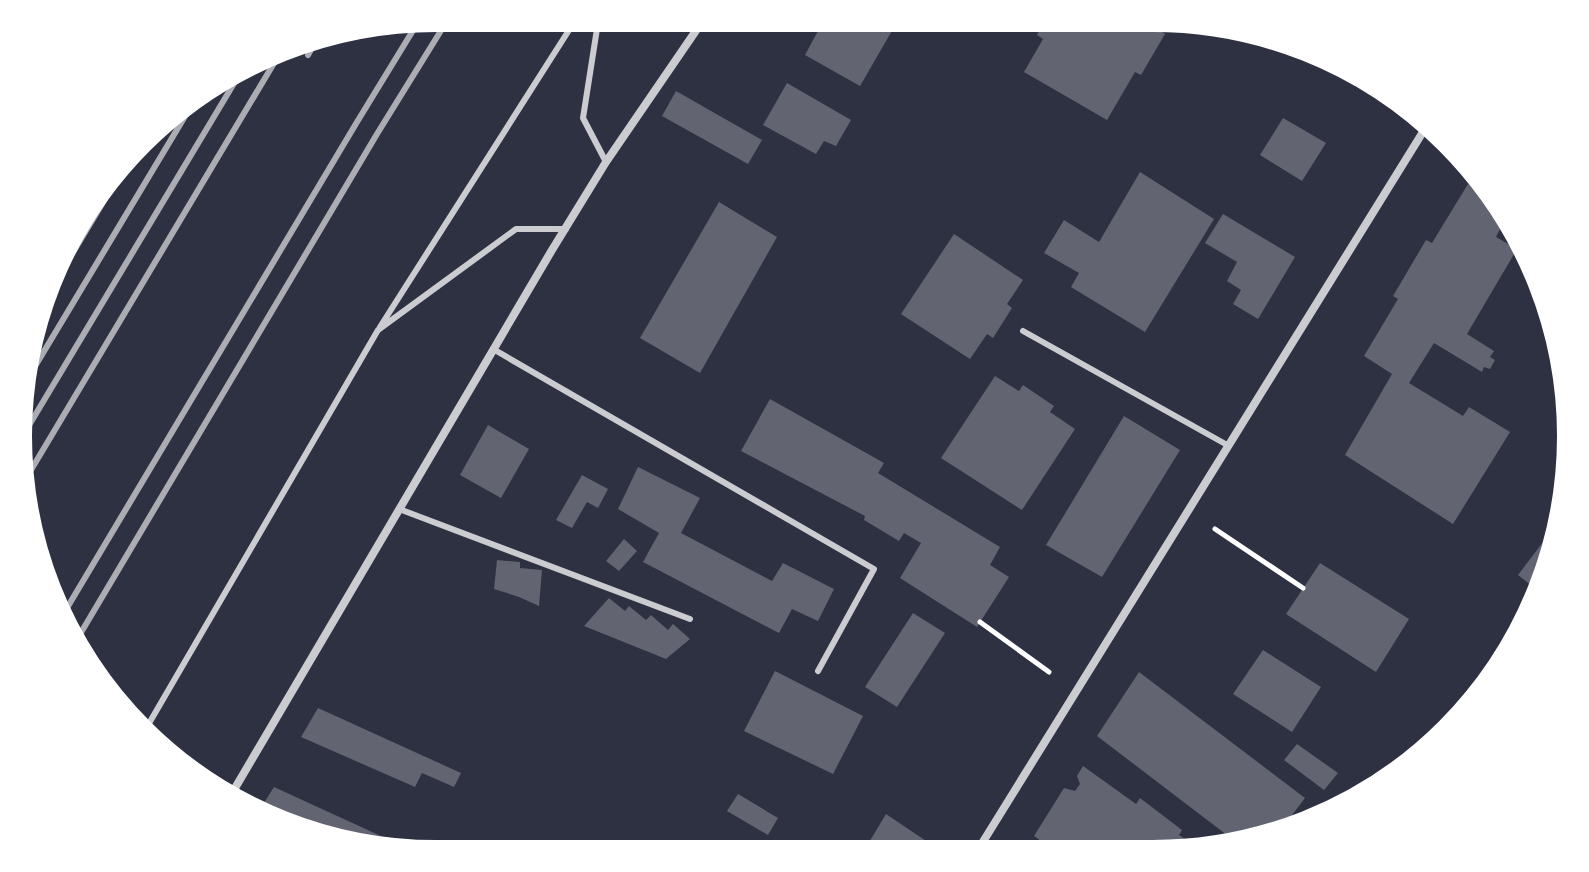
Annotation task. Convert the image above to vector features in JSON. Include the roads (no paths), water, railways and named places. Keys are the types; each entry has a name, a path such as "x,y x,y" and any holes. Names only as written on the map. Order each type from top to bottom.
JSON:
{"street":[{"path":"235,789 606,162 696,30"},
{"path":"983,842 1423,133"}],"lane":[{"path":"149,723 378,330 569,30"},
{"path":"597,30 583,118 606,162"},
{"path":"378,330 516,229 566,229"},
{"path":"1023,331 1229,446"},
{"path":"493,349 874,569 818,671"},
{"path":"399,509 690,619"}],"railway":[{"path":"81,633 441,30"},
{"path":"68,607 413,31"},
{"path":"308,55 311,50"},
{"path":"31,469 273,64"},
{"path":"30,423 234,84"},
{"path":"37,363 184,118"},
{"path":"80,241 100,208"}]}
